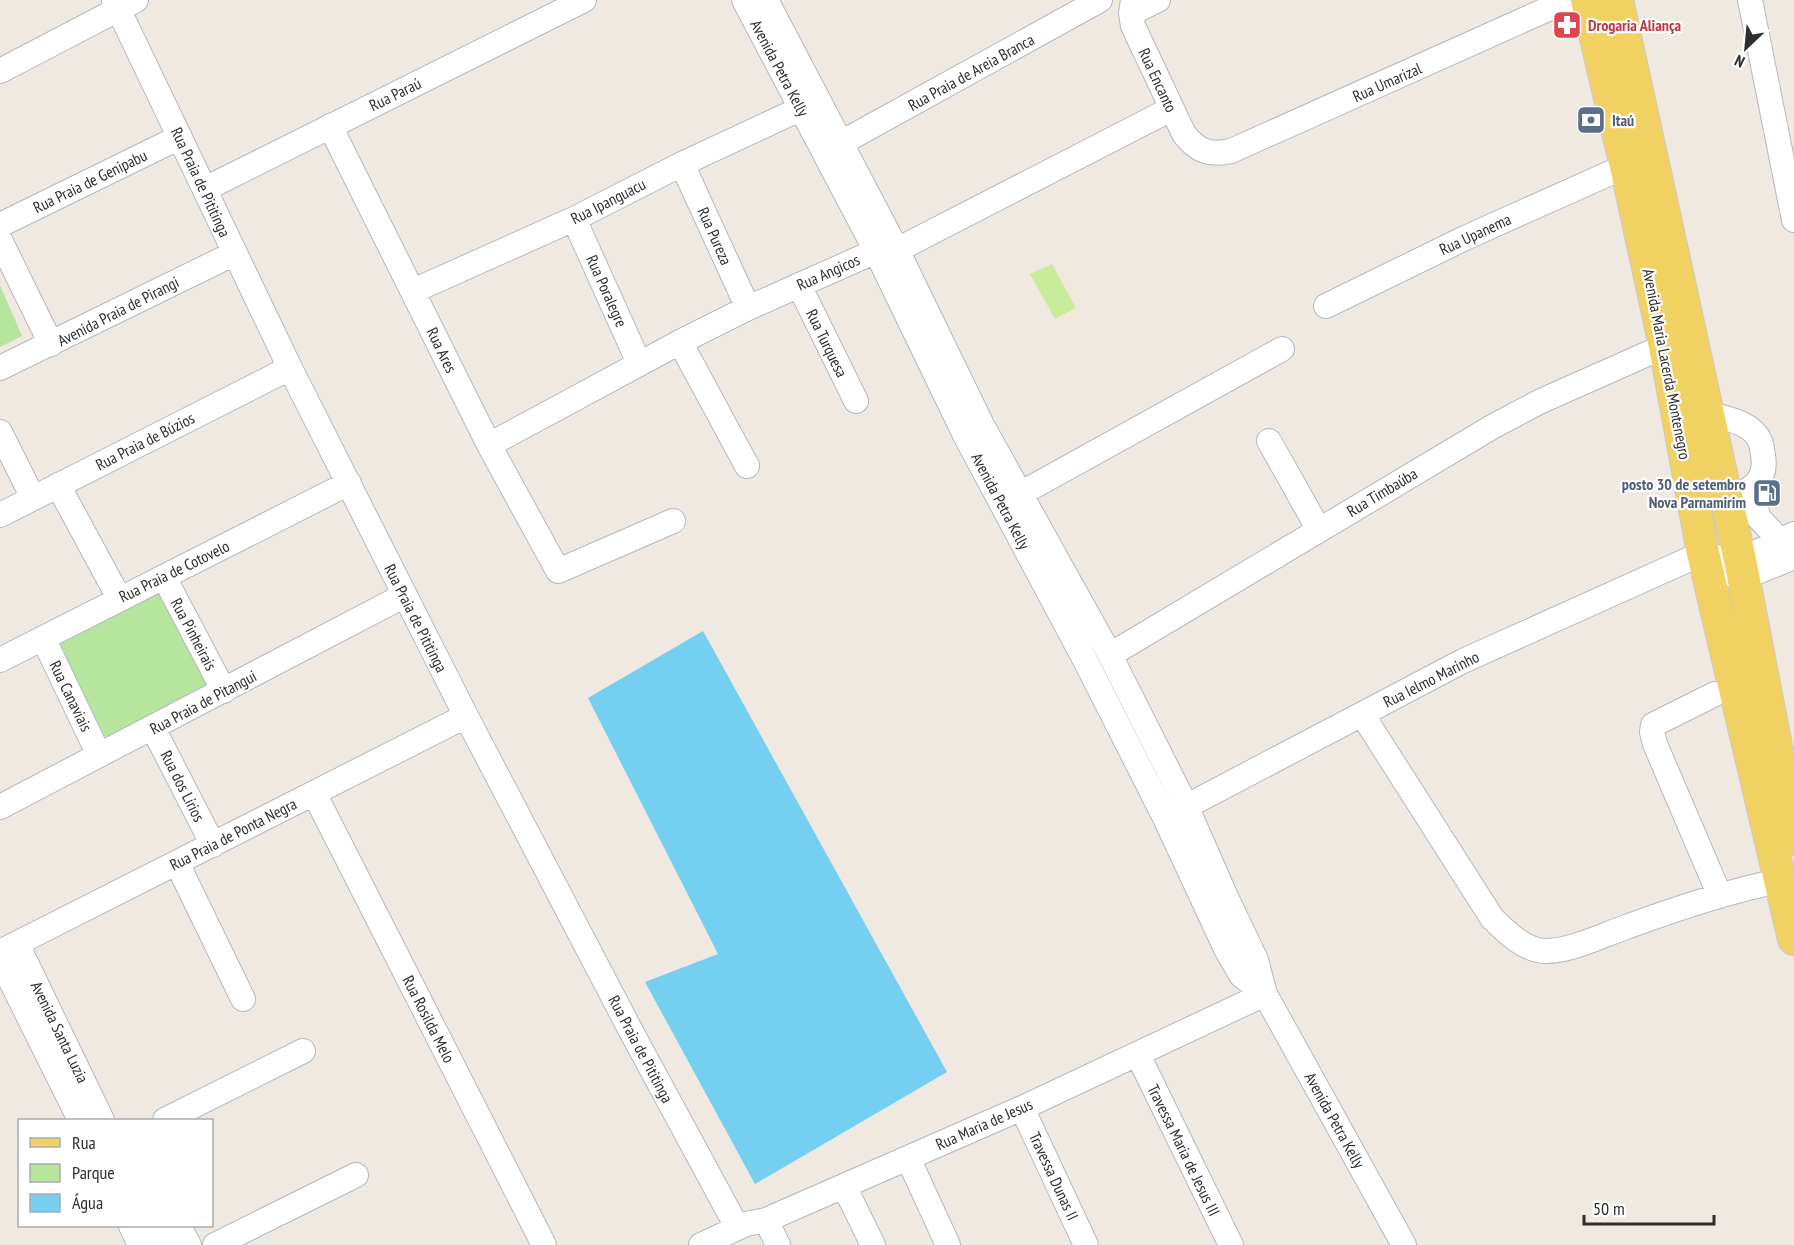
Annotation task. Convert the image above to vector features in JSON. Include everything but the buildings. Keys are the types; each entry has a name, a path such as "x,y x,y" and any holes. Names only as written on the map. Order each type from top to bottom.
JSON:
{"main road":[{"name":"Avenida Maria Lacerda Montenegro","path":"1587,0 1665,346 1706,561 1787,879 1794,939"},
{"name":"Avenida Maria Lacerda Montenegro","path":"1617,0 1707,413 1737,496 1741,569 1789,792 1794,839"}],"street":[{"name":"Rua Paraú","path":"205,189 584,0"},
{"name":"Avenida Petra Kelly","path":"744,0 802,108 887,251 1110,655 1186,806 1256,960 1265,994 1404,1245"},
{"name":"Avenida Petra Kelly","path":"766,0 841,143 964,435 1081,652 1165,818 1226,949 1241,975 1265,994"},
{"name":"Rua Praia de Areia Branca","path":"841,143 1100,0"},
{"path":"1132,7 1158,0"},
{"name":"Rua Umarizal","path":"1203,150 1217,154 1231,151 1568,0"},
{"path":"1750,0 1794,220"},
{"path":"0,71 123,3"},
{"name":"Rua Praia de Pititinga","path":"123,3 180,137 290,368 466,716 632,1033 737,1227"},
{"name":"Rua Encanto","path":"1132,7 1133,27 1171,109 1191,144 1203,150"},
{"name":"Rua Ipanguacu","path":"413,291 574,219 682,164 802,108"},
{"name":"Rua Angicos","path":"489,445 639,363 748,308 799,285 887,251 1171,109"},
{"name":"Rua Ares","path":"330,126 489,445 558,571 673,521"},
{"name":"Rua Praia de Genipabu","path":"0,225 180,137"},
{"name":"Rua Pureza","path":"682,164 748,308"},
{"name":"Rua Upanema","path":"1326,306 1465,238 1626,166"},
{"name":"Rua Poralegre","path":"574,219 639,363"},
{"path":"0,240 51,344"},
{"name":"Avenida Praia de Pirangi","path":"0,368 235,253"},
{"name":"Rua Turquesa","path":"799,285 856,401"},
{"path":"680,342 747,466"},
{"name":"Rua Timbaúba","path":"1110,655 1492,427 1539,402 1665,346"},
{"path":"1020,494 1282,349"},
{"name":"Rua Praia de Búzios","path":"0,515 290,368"},
{"path":"1706,561 1722,559 1741,569 1789,544 1737,496 1762,475 1765,465 1760,440 1743,424 1707,413"},
{"path":"0,432 33,498"},
{"path":"1269,441 1319,530"},
{"name":"Rua Praia de Cotovelo","path":"0,660 349,483"},
{"path":"58,485 119,598"},
{"name":"Rua Ielmo Marinho","path":"1165,818 1463,661 1706,561"},
{"name":"Rua Pinheirais","path":"164,577 224,691"},
{"name":"Rua Praia de Pitangui","path":"0,807 405,595"},
{"name":"Rua Canaviais","path":"42,638 99,755"},
{"path":"1715,694 1653,725 1652,732 1655,744 1720,896"},
{"path":"1362,714 1492,918 1507,934 1524,944 1544,951 1564,949 1668,912 1787,879"},
{"name":"Rua Praia de Ponta Negra","path":"6,952 466,716"},
{"name":"Rua dos Lírios","path":"153,728 213,845"},
{"name":"Rua Rosilda Melo","path":"314,793 544,1245"},
{"path":"177,863 243,999"},
{"name":"Avenida Santa Luzia","path":"6,952 80,1119"},
{"name":"Avenida Santa Luzia","path":"6,952 101,1119"},
{"name":"Rua Maria de Jesus","path":"700,1245 737,1227 766,1220 1022,1108 1265,994"},
{"path":"167,1119 303,1051"},
{"name":"Travessa Maria de Jesus III","path":"1138,1054 1231,1245"},
{"name":"Travessa Dunas II","path":"1022,1108 1086,1245"},
{"path":"908,1158 948,1245"},
{"path":"215,1245 356,1175"},
{"path":"844,1186 873,1245"},
{"path":"766,1220 778,1245"},
{"path":"131,1227 140,1245"},
{"path":"155,1227 164,1245"},
{"path":"180,1227 189,1245"}],"green space":[{"path":"1052,264 1076,308 1055,319 1030,274"},
{"path":"0,285 22,336 0,347"},
{"path":"161,594 207,681 205,688 111,736 103,736 57,646 59,642 153,595"}],"water":[{"path":"703,631 947,1072 755,1184 645,982 718,954 588,698"}],"place":[{"name":"Drogaria Aliança","path":"1567,25"},
{"name":"Itaú","path":"1591,120"},
{"name":"posto 30 de setembro Nova Parnamirim","path":"1767,493"}]}
